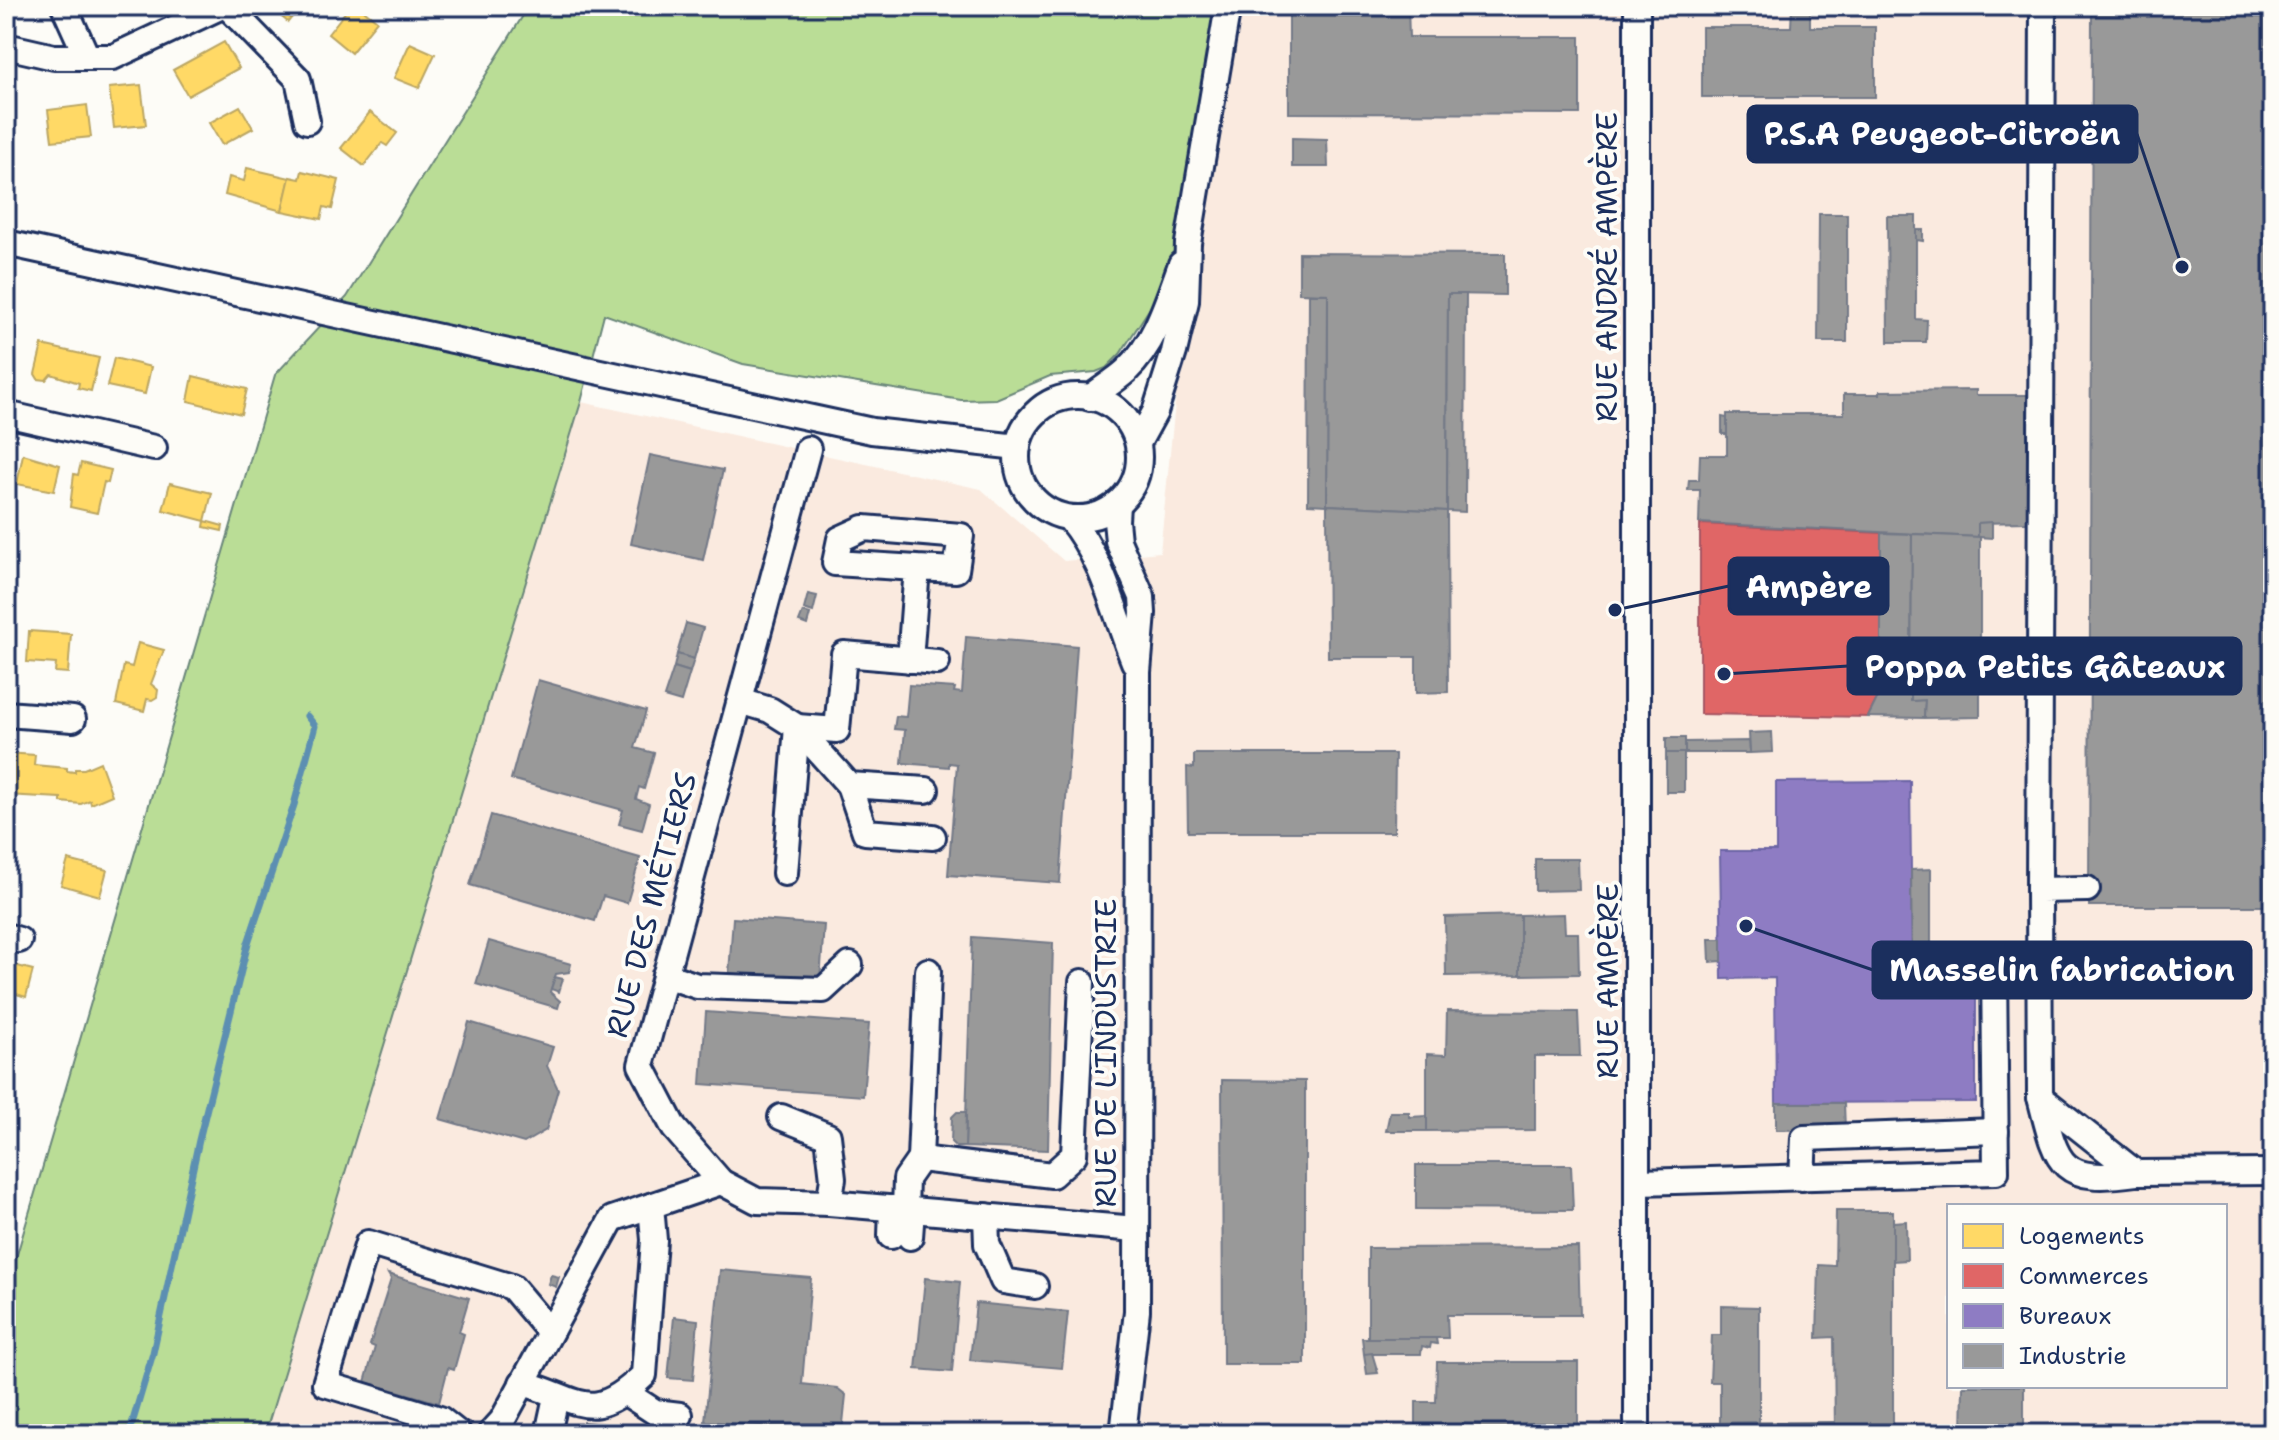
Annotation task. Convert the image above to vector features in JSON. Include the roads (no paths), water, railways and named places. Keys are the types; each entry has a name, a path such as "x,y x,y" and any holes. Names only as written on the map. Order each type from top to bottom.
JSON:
{"street":[{"path":"64,6 87,57"},
{"path":"6,46 54,57 113,57 224,6 298,79 307,121"},
{"path":"1138,443 1155,412 1186,301 1188,243 1228,6"},
{"name":"RUE ANDRÉ AMPÈRE","path":"1637,6 1638,528"},
{"path":"2043,6 2040,1097 2053,1148 2071,1172 2101,1178 2136,1173 2273,1172"},
{"path":"6,243 872,431 1018,447"},
{"path":"1090,398 1126,370 1139,355 1161,319 1188,243"},
{"path":"1090,398 1102,401 1123,416 1138,443 1135,481 1117,504 1102,514 1069,518 1041,506 1030,495 1020,475 1018,447 1029,422 1048,405 1062,399 1090,398"},
{"path":"6,414 154,448"},
{"name":"RUE DES MÉTIERS","path":"808,449 641,1065 674,1128 721,1182 757,1201 829,1203 1136,1229"},
{"name":"RUE DE L'INDUSTRIE","path":"1117,504 1118,541 1142,597 1143,613 1138,672 1137,1311 1123,1434"},
{"name":"RUE DE L'INDUSTRIE","path":"1069,518 1079,529 1101,570 1138,672"},
{"path":"864,528 961,536 956,570 917,568 835,563 840,539 864,528"},
{"name":"RUE AMPÈRE","path":"1637,1434 1638,528"},
{"path":"910,660 917,568"},
{"path":"797,727 837,730 844,654 937,662"},
{"path":"740,701 770,710 797,727 849,785 865,832 933,837"},
{"path":"6,714 73,719"},
{"path":"785,873 797,727"},
{"path":"849,785 926,790"},
{"path":"2039,890 2087,889"},
{"path":"1639,1182 1996,1172 1994,962"},
{"path":"665,975 697,986 823,990 850,965"},
{"path":"901,1236 906,1179 920,1159 928,971"},
{"path":"920,1159 1052,1175 1074,1155 1082,982"},
{"path":"2040,1097 2136,1173"},
{"path":"781,1117 828,1136 833,1179 829,1203"},
{"path":"1802,1178 1804,1138 1996,1131"},
{"path":"490,1434 502,1421 612,1219 721,1182"},
{"path":"522,1383 556,1397 595,1407 626,1393 644,1375 654,1240 651,1206"},
{"path":"986,1216 987,1244 1003,1281 1035,1286"},
{"path":"459,1434 440,1419 325,1384 368,1243 512,1287 549,1331"},
{"path":"626,1393 655,1412 680,1415"},
{"path":"548,1434 556,1397"}],"waterway":[{"path":"129,1434 153,1353 199,1140 248,943 294,805 315,726 307,716"}],"place":[{"name":"P.S.A Peugeot-Citroën","path":"2182,267"},
{"name":"Ampère","path":"1615,610"},
{"name":"Poppa Petits Gâteaux","path":"1724,674"},
{"name":"Masselin fabrication","path":"1746,926"}]}
